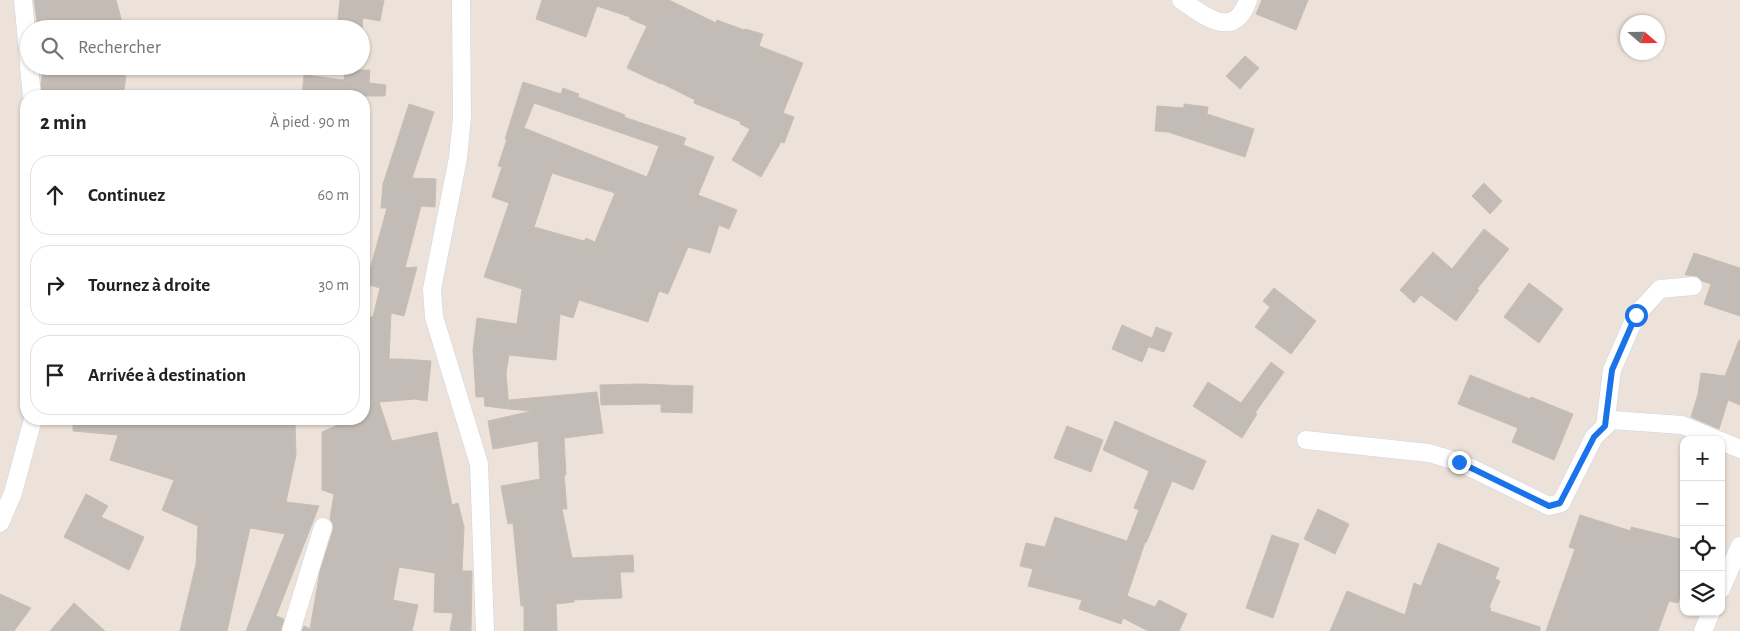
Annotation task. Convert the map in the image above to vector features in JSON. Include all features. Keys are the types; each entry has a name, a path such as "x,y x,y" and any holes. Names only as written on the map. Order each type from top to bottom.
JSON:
{"street":[{"path":"23,0 25,20"},
{"path":"461,0 462,117 458,158 432,289 434,317 479,464 485,631"},
{"path":"1182,0 1206,18 1220,23 1234,21 1244,11 1248,0"},
{"path":"30,75 31,90"},
{"path":"1605,426 1612,370 1636,315 1660,289 1693,286"},
{"path":"1306,440 1429,453 1459,462 1549,506 1560,503 1594,437 1612,420 1682,425 1710,436"},
{"path":"0,523 13,493 31,425"},
{"path":"1725,442 1740,449"},
{"path":"291,631 323,527"},
{"path":"1725,580 1740,546"},
{"path":"1703,631 1709,616"}],"building":[{"path":"34,0 116,0 122,20 37,20"},
{"path":"340,0 384,0 380,21 363,18 363,20 338,20"},
{"path":"542,0 669,0 716,23 717,20 744,30 763,34 759,46 803,63 783,113 794,117 784,143 781,142 761,177 732,160 750,129 740,124 741,122 694,103 695,100 627,68 647,26 630,19 630,17 597,6 586,37 536,19"},
{"path":"1262,0 1308,0 1296,30 1256,14"},
{"path":"1245,56 1259,68 1240,89 1226,76"},
{"path":"42,75 126,76 124,90 42,90"},
{"path":"304,75 344,80 344,75 370,75 369,83 386,85 385,96 370,96 370,90 303,90"},
{"path":"523,82 561,94 563,88 579,94 578,97 625,115 624,117 686,138 683,145 714,157 698,195 737,210 729,229 719,225 710,253 688,247 668,294 659,291 648,322 579,300 573,318 560,314 556,360 509,355 506,373 509,409 485,406 484,397 476,397 473,350 477,318 517,324 522,289 484,277 509,203 492,197 502,167 498,166 507,139 505,139","holes":["534,103 659,146 647,177 524,128","552,173 615,193 595,242 586,238 584,241 534,227"]},
{"path":"409,104 434,112 412,178 436,179 435,207 421,206 405,268 417,267 404,316 391,313 389,359 431,361 427,401 415,399 379,402 392,441 437,432 452,505 458,503 464,527 462,571 472,571 471,631 450,631 453,613 434,612 435,573 399,567 393,600 418,605 412,631 302,631 304,626 310,629 320,571 333,530 333,524 330,519 334,494 322,490 322,432 338,425 370,425 370,317 373,317 380,288 370,285 370,270 387,208 381,208 383,184"},
{"path":"1184,104 1208,107 1207,114 1254,129 1245,157 1168,132 1155,131 1157,106 1184,108"},
{"path":"1484,183 1502,201 1490,214 1472,196"},
{"path":"1484,229 1509,249 1477,289 1479,290 1456,321 1421,295 1414,303 1400,290 1433,252 1452,269"},
{"path":"1694,253 1740,268 1740,316 1704,304 1711,284 1702,281 1697,276 1685,275"},
{"path":"1529,283 1563,309 1539,343 1504,317"},
{"path":"1274,288 1316,321 1291,354 1255,327 1270,307 1263,301"},
{"path":"1122,325 1152,338 1142,362 1112,349"},
{"path":"1156,327 1172,333 1164,352 1149,347"},
{"path":"1739,340 1740,405 1728,400 1719,429 1691,417 1698,394 1701,373 1725,376"},
{"path":"1271,362 1284,372 1255,413 1257,414 1242,438 1193,406 1208,382 1241,403"},
{"path":"1470,375 1573,414 1554,460 1512,442 1518,428 1458,404"},
{"path":"600,385 693,386 692,413 661,412 661,404 601,405"},
{"path":"597,392 603,433 564,438 566,475 564,475 567,509 562,509 572,558 633,555 634,572 620,572 622,598 574,600 574,602 556,604 557,631 524,631 524,606 521,606 513,523 508,524 501,486 540,479 538,441 493,449 488,421 532,411 509,409 509,400"},
{"path":"1115,421 1206,461 1193,490 1172,481 1145,542 1127,596 1155,607 1159,600 1187,614 1179,631 1148,631 1123,618 1121,624 1079,609 1082,600 1028,586 1033,569 1020,566 1026,543 1045,547 1055,517 1127,541 1139,510 1134,508 1149,471 1103,450"},
{"path":"73,425 295,425 296,455 286,502 319,506 276,616 284,619 281,631 246,631 285,534 250,528 227,631 180,631 196,564 198,526 162,510 174,480 110,460 118,435 73,431"},
{"path":"1067,426 1103,440 1091,472 1054,458"},
{"path":"86,494 108,506 101,517 144,537 129,570 64,537"},
{"path":"1318,509 1349,524 1335,554 1304,539"},
{"path":"1580,515 1631,531 1631,527 1680,539 1680,596 1678,603 1669,601 1658,631 1546,631 1575,549 1569,547"},
{"path":"1272,535 1299,544 1273,618 1246,608"},
{"path":"1438,543 1499,568 1495,579 1500,581 1489,607 1491,608 1490,611 1540,627 1540,631 1330,631 1347,591 1405,615 1414,583 1421,586"},
{"path":"0,594 31,608 14,631 0,631"},
{"path":"74,603 105,631 50,631"}],"route":[{"path":"1459,462 1549,506 1560,503 1594,437 1605,426 1612,370 1636,315"}]}
